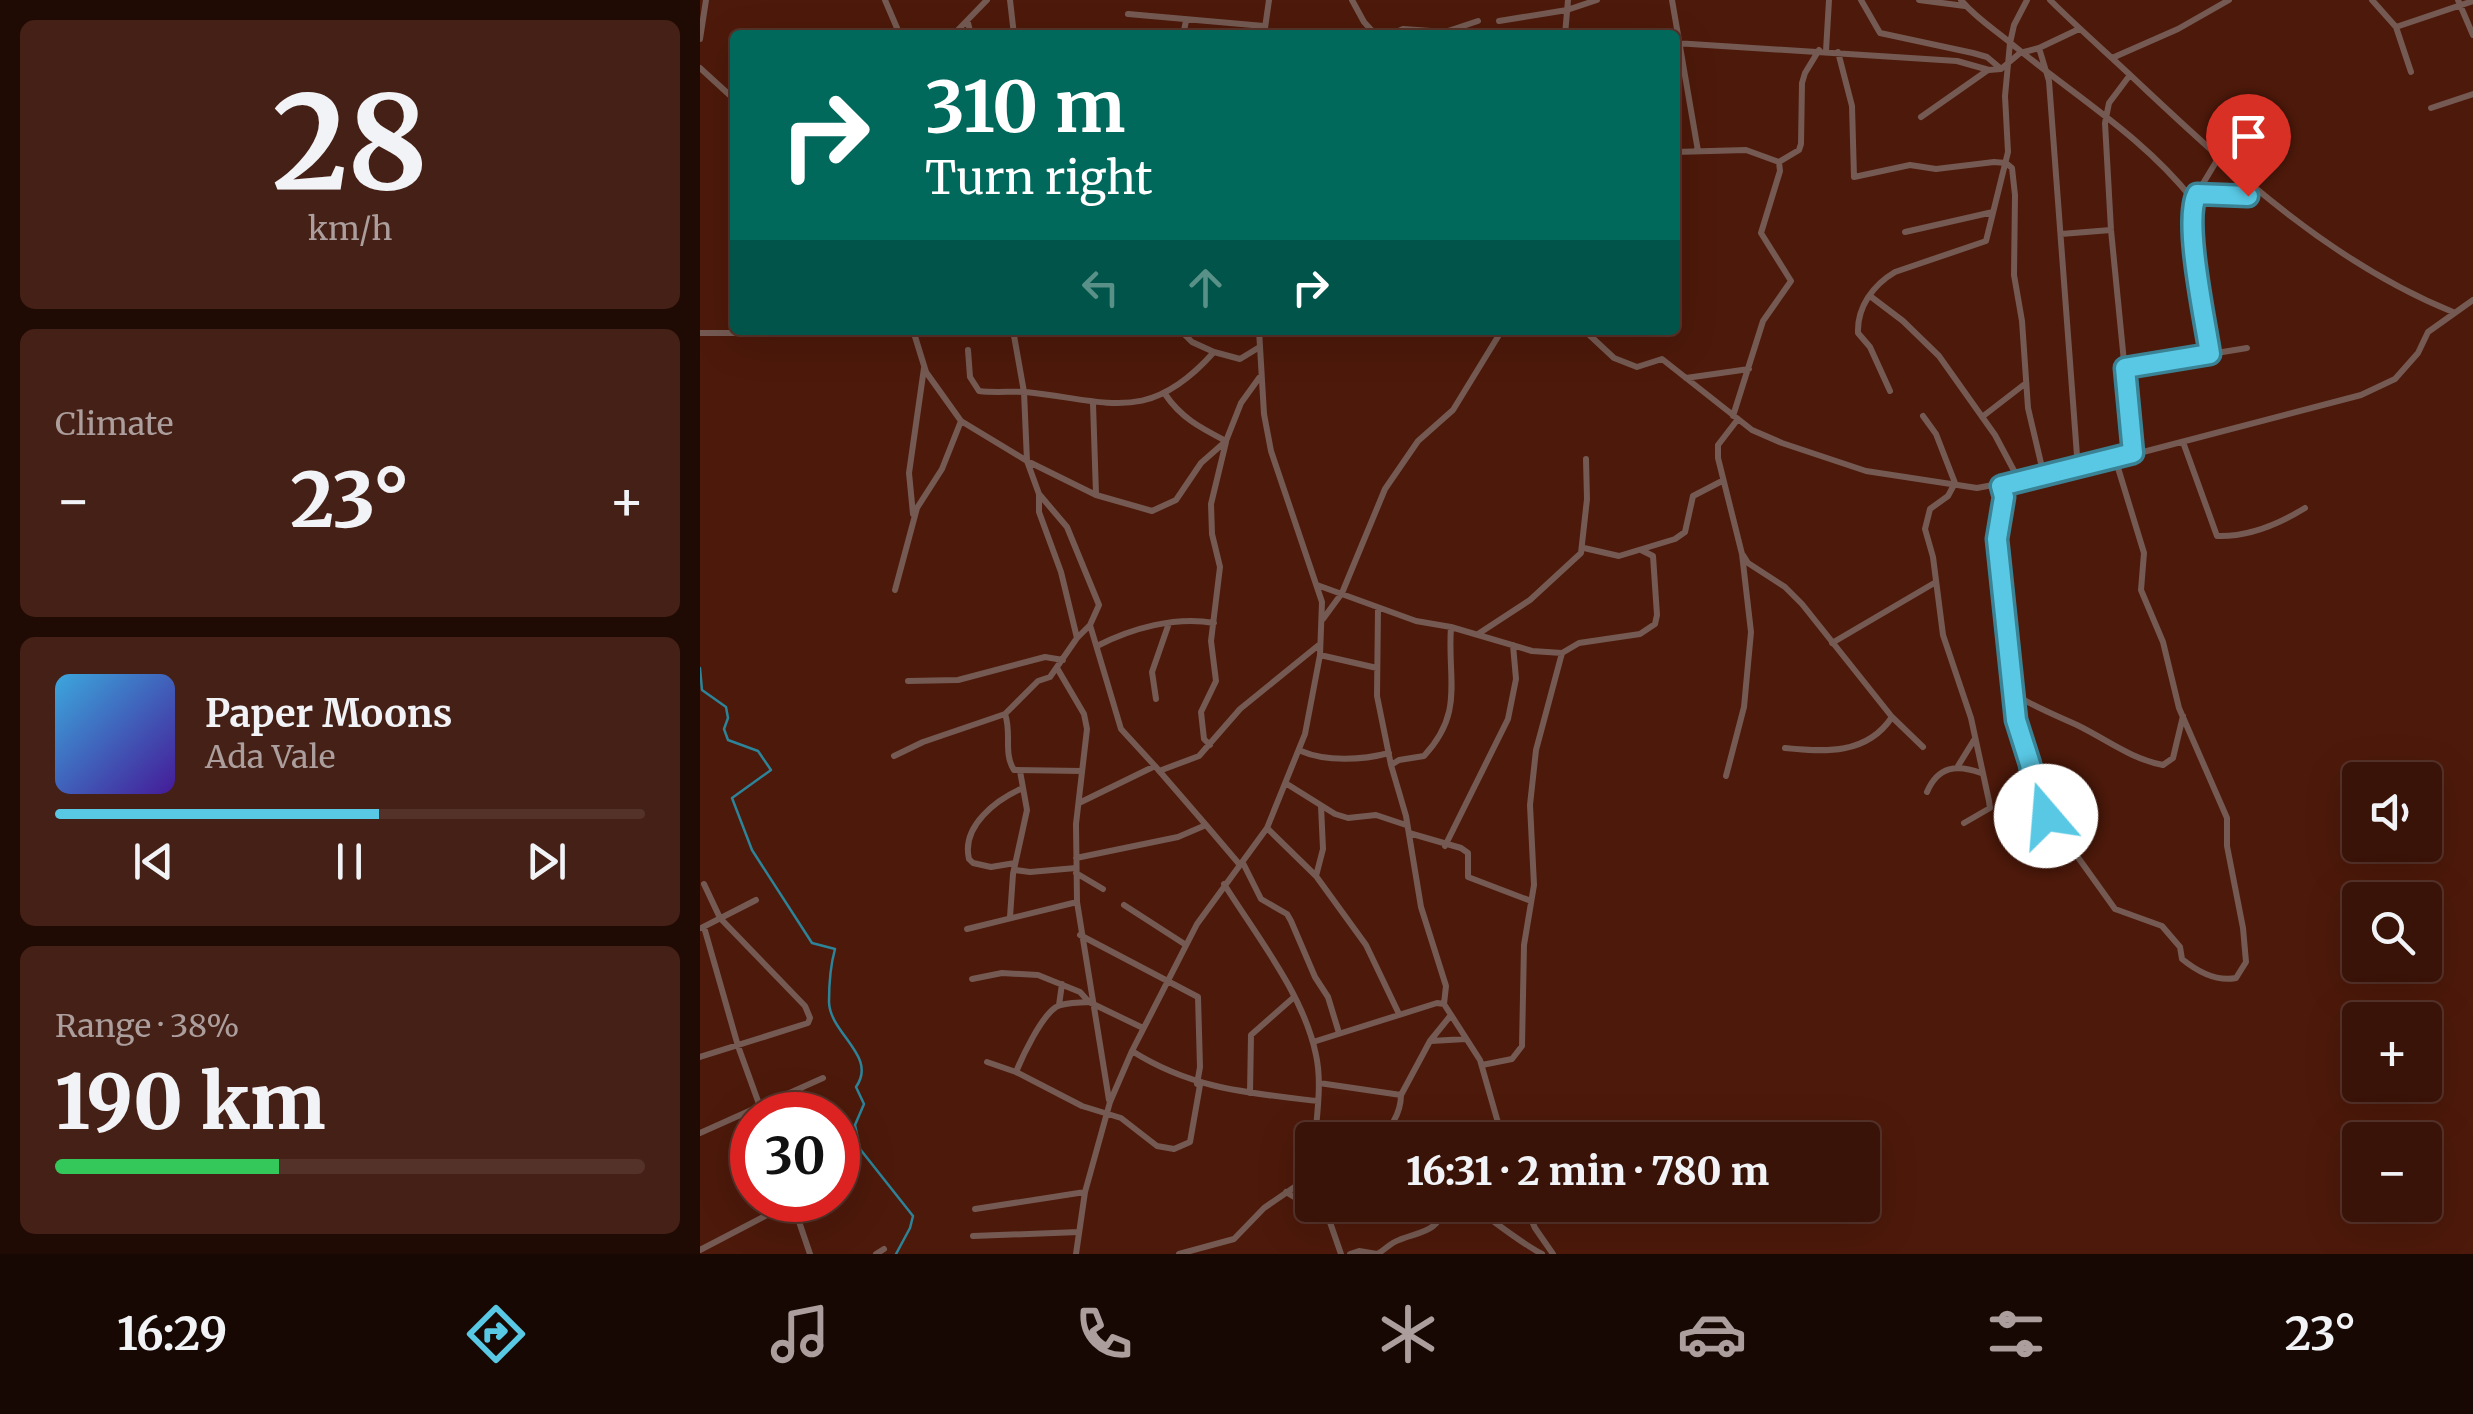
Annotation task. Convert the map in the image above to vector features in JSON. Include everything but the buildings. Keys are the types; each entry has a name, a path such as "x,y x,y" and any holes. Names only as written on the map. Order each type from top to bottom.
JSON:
{"street":[{"path":"700,38 706,0"},
{"path":"886,0 898,30"},
{"path":"959,30 987,0"},
{"path":"1010,0 1013,30"},
{"path":"1128,14 1264,30 1268,0"},
{"path":"1352,0 1371,30"},
{"path":"1565,30 1568,0"},
{"path":"1499,22 1567,10 1597,0"},
{"path":"1672,0 1676,30"},
{"path":"1779,162 1802,144 1802,82 1804,73 1823,51 1829,0"},
{"path":"1861,0 1880,33 1973,53 2005,67"},
{"path":"1919,0 1963,3 2106,117 2195,197 2248,196 2258,192"},
{"path":"1890,391 1870,347 1858,333 1861,308 1884,279 1895,272 1982,245 1992,226 2006,163 2005,67 2014,25 2026,0"},
{"path":"2050,0 2294,222 2416,297 2453,312"},
{"path":"2112,58 2178,29 2230,0"},
{"path":"2372,0 2396,27 2411,72"},
{"path":"2396,27 2473,0"},
{"path":"2459,2 2473,35"},
{"path":"1185,30 1186,20"},
{"path":"1459,30 1478,20"},
{"path":"968,23 970,30"},
{"path":"1921,118 1989,70 2005,67 2020,52 2079,29"},
{"path":"1680,42 1958,61 1989,70"},
{"path":"2038,48 2047,72 2078,469"},
{"path":"1838,52 1852,106 1854,178 1910,165 1936,169 2006,163 2012,168 2014,275 2032,435 2044,476"},
{"path":"1680,53 1698,152"},
{"path":"700,68 730,95"},
{"path":"2130,75 2109,103 2106,117 2110,230 2133,453"},
{"path":"1680,82 1687,80"},
{"path":"2431,108 2473,94"},
{"path":"1680,152 1746,150 1779,162"},
{"path":"2210,354 2192,234 2195,197 2219,157"},
{"path":"1726,776 1749,677 1751,632 1742,554 1722,482 1718,445 1736,418 1763,322 1790,281 1761,232 1780,171 1779,162"},
{"path":"1905,232 1993,212"},
{"path":"2061,234 2110,230"},
{"path":"1870,296 1903,320 1938,356 1982,416 2020,482"},
{"path":"1589,335 1614,358 1637,367 1662,359 1736,418 1782,443 1866,470 1977,488 2078,469 2340,401 2395,379 2418,353 2428,332 2473,300"},
{"path":"700,332 730,333"},
{"path":"914,335 924,367 961,421 1096,495 1136,508 1164,508 1185,491 1201,464 1226,440"},
{"path":"1013,335 1024,392 1028,461 1077,638"},
{"path":"1185,335 1214,352 1240,359 1258,348"},
{"path":"1087,1254 1077,1250 1085,1192 1110,1102 1186,946 1224,884 1268,828 1302,751 1320,655 1322,621 1317,586 1272,450 1260,377 1259,335"},
{"path":"1322,621 1342,593 1385,489 1418,441 1454,410 1499,335"},
{"path":"2125,368 2247,348"},
{"path":"968,350 970,377 979,391 1024,392 1093,404 1120,404 1165,394 1189,379 1214,352"},
{"path":"914,518 909,473 924,367"},
{"path":"1686,378 1749,369"},
{"path":"1210,745 1204,739 1201,712 1216,682 1210,641 1220,567 1212,534 1212,504 1226,440 1241,404 1260,377"},
{"path":"1982,416 2026,383"},
{"path":"1165,394 1199,429 1226,440"},
{"path":"1093,404 1096,495"},
{"path":"1923,416 1936,434 1955,484"},
{"path":"895,590 914,518 942,469 961,421"},
{"path":"2184,442 2217,536 2282,522 2305,508"},
{"path":"2001,486 2004,497 1997,539 2013,693 2034,789 2056,834 2083,862 2115,908 2162,926 2180,947 2185,962 2216,979 2236,978 2246,962 2226,838 2227,818 2183,716 2163,642 2141,590 2144,552 2115,458"},
{"path":"1477,635 1530,600 1584,548 1586,460"},
{"path":"1584,548 1619,556 1684,532 1693,496 1722,482"},
{"path":"1955,484 1926,517 1925,528 1943,635 1971,718 1990,808 1964,823"},
{"path":"894,756 1005,714 1038,681 1050,677 1090,626 1099,605 1067,527 1039,494"},
{"path":"1317,586 1416,621 1532,651 1562,653 1579,643 1640,634 1654,624 1657,616 1652,556 1641,550"},
{"path":"1742,554 1748,564 1785,587 1892,717 1923,747"},
{"path":"1832,643 1936,582"},
{"path":"1378,608 1378,696 1391,765 1406,816 1420,907 1446,986 1444,1004 1482,1064 1498,1122"},
{"path":"1098,646 1126,633 1169,622 1214,622"},
{"path":"1156,698 1152,672 1169,622"},
{"path":"1090,626 1121,729 1242,864 1261,899 1287,914 1328,997 1340,1033"},
{"path":"1391,765 1424,756 1448,724 1453,689 1450,627"},
{"path":"1078,803 1157,768 1194,760 1240,710 1321,644"},
{"path":"1445,846 1508,718 1516,679 1513,645"},
{"path":"1482,1064 1512,1059 1522,1046 1524,945 1534,850 1530,805 1536,750 1562,653"},
{"path":"1320,655 1377,668"},
{"path":"908,681 958,680 1046,657 1064,660"},
{"path":"1057,668 1084,714 1088,738 1078,803 1077,902 1110,1102"},
{"path":"2013,693 2126,753 2163,764 2173,758 2183,716"},
{"path":"1005,714 1009,727 1008,759 1014,770 1082,771"},
{"path":"1785,748 1826,753 1842,749 1878,736 1892,717"},
{"path":"1958,766 1974,740"},
{"path":"1302,751 1341,757 1389,753"},
{"path":"1927,792 1939,772 1958,766 1982,773"},
{"path":"1010,917 1027,810 1020,771"},
{"path":"1287,784 1348,818 1376,815 1445,846 1461,848 1468,853 1468,876 1531,901"},
{"path":"1024,788 984,814 967,848 969,859 981,866 1015,867 1030,872 1076,871 1103,889"},
{"path":"1316,876 1323,849 1321,804"},
{"path":"1076,858 1178,837 1206,825"},
{"path":"1268,828 1316,876 1366,945 1399,1014"},
{"path":"700,1057 808,1023 810,1013 720,918 704,884"},
{"path":"1224,884 1294,998 1312,1042 1318,1082 1316,1122"},
{"path":"754,1092 702,927 756,900"},
{"path":"967,929 1077,902"},
{"path":"1124,905 1186,946"},
{"path":"988,1062 1082,1106 1121,1118 1157,1146 1174,1150 1190,1142 1199,1084 1200,1001 1196,995 1080,935"},
{"path":"972,979 1022,973 1062,984 1144,1028"},
{"path":"1016,1072 1035,1035 1059,1005 1062,984"},
{"path":"1250,1094 1251,1036 1294,998"},
{"path":"1312,1042 1438,1002 1444,1004"},
{"path":"1059,1005 1092,1003"},
{"path":"1392,1122 1401,1095 1430,1042 1451,1015"},
{"path":"1430,1042 1466,1039"},
{"path":"1132,1052 1162,1070 1199,1084 1318,1101"},
{"path":"796,1092 823,1078"},
{"path":"1318,1082 1401,1095"},
{"path":"700,1132 730,1122"},
{"path":"1179,1254 1234,1239 1264,1208 1295,1186"},
{"path":"976,1209 1085,1192"},
{"path":"1286,1192 1295,1198"},
{"path":"700,1250 753,1222"},
{"path":"801,1222 810,1254"},
{"path":"1329,1222 1341,1254"},
{"path":"1350,1254 1377,1254 1400,1239 1430,1230 1438,1222"},
{"path":"1496,1222 1516,1241 1542,1254"},
{"path":"1532,1222 1553,1254"},
{"path":"974,1236 1079,1232"},
{"path":"876,1254 884,1249"}],"waterway":[{"path":"700,668 702,690 726,707 724,729 728,740 758,751 771,770 732,798 752,850 812,943 835,949 829,1002 831,1014 861,1065 856,1087 864,1104 855,1125 860,1149 913,1216 896,1254"}],"route":[{"path":"2046,816 2034,789 2016,720 1997,539 2004,497 2001,486 2133,453 2125,368 2210,354 2192,234 2193,200 2197,194 2248,196"}]}
